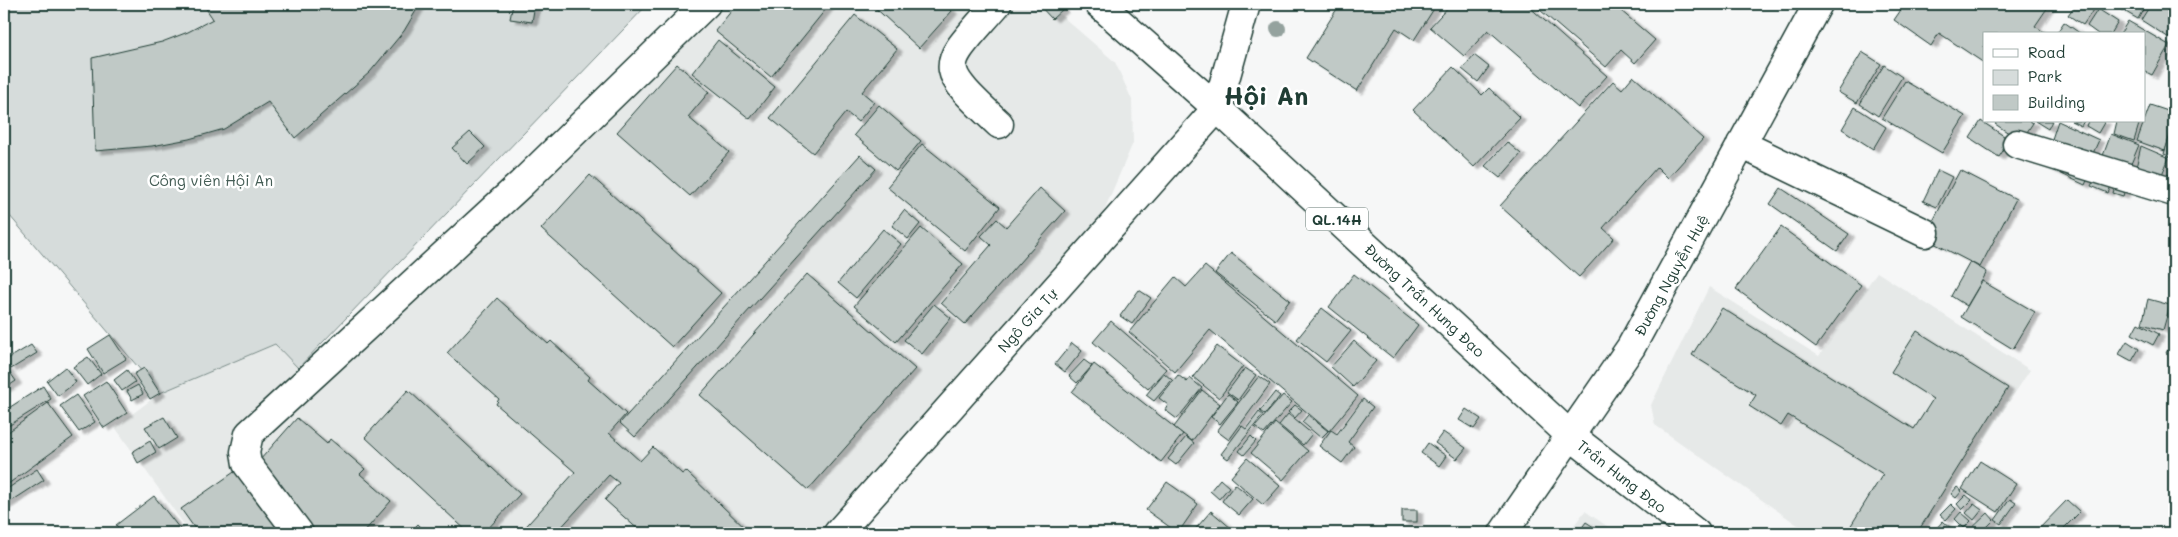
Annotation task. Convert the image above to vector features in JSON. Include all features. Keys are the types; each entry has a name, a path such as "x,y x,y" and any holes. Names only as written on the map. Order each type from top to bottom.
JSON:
{"street":[{"path":"299,533 247,464 245,452 249,434 521,184 706,4"},
{"path":"997,4 955,53 951,65 957,83 999,124"},
{"name":"Đường Trần Hưng Đạo","path":"1099,4 1217,108 1572,437"},
{"path":"1217,108 1246,4"},
{"name":"Đường Nguyễn Huệ","path":"1503,533 1572,437 1603,386 1631,347 1818,4"},
{"name":"Ngô Gia Tự","path":"838,533 1217,108"},
{"path":"1742,144 1925,233"},
{"path":"2017,144 2174,192"},
{"name":"Trần Hưng Đạo","path":"1572,437 1696,533"}],"shaded area":[{"path":"725,4 1048,4 1115,62 1132,100 1133,143 1103,213 817,533 190,533 115,427 160,393 275,344 298,368 715,15"},
{"path":"1877,272 2030,370 1923,533 1809,533 1655,425 1651,405 1709,287 1819,356"},
{"path":"1585,511 1617,533 1568,533"}],"green space":[{"name":"Công viên Hội An","path":"4,4 648,4 298,368 275,344 160,393 4,209"}],"building":[{"path":"203,4 420,4 404,31 370,72 295,138 268,102 224,129 189,139 152,146 95,151 92,58 162,42 188,32 213,19"},
{"path":"513,4 535,4 532,22 510,19"},
{"path":"737,4 830,4 771,77 715,31"},
{"path":"871,4 944,4 952,11 919,48"},
{"path":"1038,4 1059,4 1063,9 1052,19"},
{"path":"1340,4 1437,4 1414,40 1396,28 1357,91 1306,58"},
{"path":"1451,4 1526,4 1607,76 1578,108 1488,30 1464,56 1430,27"},
{"path":"1533,4 1613,4 1655,40 1635,63 1621,50 1606,67"},
{"path":"1905,4 2050,4 2035,26 2044,32 1983,32 1983,62 1939,33 1931,46 1894,20"},
{"path":"2076,4 2090,4 2095,7 2083,25 2068,15"},
{"path":"2118,4 2146,4 2138,19 2117,7"},
{"path":"2151,4 2174,4 2174,41 2141,20"},
{"path":"2098,9 2118,22 2112,32 2095,32 2087,26"},
{"path":"855,15 897,49 862,92 874,102 858,122 846,112 813,153 770,118"},
{"path":"2128,21 2169,45 2152,75 2146,72 2146,32 2121,32"},
{"path":"2064,22 2078,32 2057,32"},
{"path":"718,40 775,87 750,119 692,73"},
{"path":"1862,52 1881,64 1857,103 1838,92"},
{"path":"1474,55 1489,67 1478,82 1462,69"},
{"path":"677,64 709,92 688,117 729,152 690,196 617,132"},
{"path":"1884,65 1902,77 1878,116 1860,104"},
{"path":"1453,67 1482,95 1489,88 1520,118 1474,167 1413,110"},
{"path":"1633,76 1703,139 1668,178 1657,167 1603,228 1614,238 1579,277 1500,206 1613,81 1622,89"},
{"path":"1905,81 1965,116 1942,153 1882,118"},
{"path":"879,105 921,141 896,171 854,135"},
{"path":"2150,105 2174,113 2174,124 2165,151 2137,141 2144,122 2146,122"},
{"path":"1855,107 1886,127 1873,149 1842,129"},
{"path":"1981,121 2010,140 1999,157 1970,138"},
{"path":"1997,122 2033,123 2021,141 1995,124"},
{"path":"2037,122 2052,122 2048,129"},
{"path":"2058,122 2099,140 2090,160 2051,142"},
{"path":"2073,122 2083,122 2081,126"},
{"path":"2088,122 2104,122 2098,133 2086,126"},
{"path":"2117,122 2140,122 2134,141 2114,134"},
{"path":"2174,122 2174,158 2164,154"},
{"path":"470,132 485,147 467,164 452,148"},
{"path":"2111,134 2139,145 2128,171 2101,161"},
{"path":"1507,142 1521,154 1500,178 1485,166"},
{"path":"922,144 1000,207 965,251 887,187"},
{"path":"2141,146 2169,158 2160,179 2135,172"},
{"path":"860,155 876,169 635,437 620,423"},
{"path":"2038,163 2088,178 2085,185"},
{"path":"1938,170 1952,177 1937,207 1923,201"},
{"path":"1960,170 2016,199 1980,267 1924,238"},
{"path":"2097,174 2114,180 2108,193 2091,186"},
{"path":"590,175 721,293 672,347 541,229"},
{"path":"2116,183 2126,186 2123,196 2113,193"},
{"path":"1040,188 1065,211 965,324 941,303 991,245 981,236 997,219 1006,227"},
{"path":"1781,188 1849,234 1837,251 1770,204"},
{"path":"904,210 920,224 908,239 892,226"},
{"path":"1781,227 1861,285 1816,347 1736,289"},
{"path":"921,228 963,264 896,342 854,306"},
{"path":"883,229 901,244 856,298 838,283"},
{"path":"1231,253 1290,300 1275,320 1215,273"},
{"path":"1970,262 1987,272 1967,306 1951,296"},
{"path":"1205,266 1358,396 1329,431 1210,330 1175,372 1129,332 1175,277 1186,287"},
{"path":"807,274 915,369 808,490 700,395"},
{"path":"1354,274 1418,325 1393,358 1329,307"},
{"path":"1982,281 2035,312 2013,349 1961,317"},
{"path":"1139,290 1151,298 1132,324 1120,316"},
{"path":"497,298 548,344 551,341 590,377 588,380 626,414 609,433 640,461 653,447 682,474 686,471 750,533 642,533 605,500 619,483 609,475 556,533 520,533 575,472 496,404 499,399 447,353"},
{"path":"2148,299 2170,305 2163,330 2142,324"},
{"path":"934,304 951,318 922,354 904,340"},
{"path":"1322,308 1351,331 1326,362 1297,339"},
{"path":"1722,308 1914,429 1933,399 1891,372 1917,331 2008,388 1917,533 1859,533 1850,527 1883,474 1788,415 1781,426 1749,406 1756,395 1692,355"},
{"path":"2174,320 2174,337 2168,334"},
{"path":"1111,321 1166,369 1148,389 1093,342"},
{"path":"2138,323 2159,334 2153,345 2132,334"},
{"path":"110,335 126,359 103,373 88,349"},
{"path":"1354,341 1376,361 1353,387 1331,367"},
{"path":"2127,341 2139,349 2132,361 2119,354"},
{"path":"2174,341 2174,358 2166,353"},
{"path":"1072,343 1082,351 1065,372 1055,364"},
{"path":"31,345 37,353 11,369 6,360"},
{"path":"1217,346 1243,366 1219,398 1193,377"},
{"path":"88,357 101,374 87,385 73,367"},
{"path":"1084,360 1092,366 1077,383 1069,376"},
{"path":"4,364 16,381 4,389"},
{"path":"1094,364 1183,434 1161,462 1072,392"},
{"path":"65,367 76,382 58,396 47,381"},
{"path":"144,368 160,393 150,399 134,374"},
{"path":"1245,368 1256,375 1238,400 1227,392"},
{"path":"127,370 135,382 122,391 114,380"},
{"path":"1164,373 1172,380 1154,401 1146,395"},
{"path":"1178,375 1187,382 1190,378 1202,388 1177,419 1165,410 1168,405 1159,398"},
{"path":"1259,376 1270,384 1229,440 1217,431"},
{"path":"106,381 127,413 104,428 83,396"},
{"path":"138,385 143,394 132,400 127,391"},
{"path":"43,386 51,399 5,428 4,411"},
{"path":"408,390 520,494 484,533 469,533 365,437"},
{"path":"1202,390 1220,404 1192,441 1174,427"},
{"path":"1275,392 1280,396 1265,415 1260,411"},
{"path":"1228,394 1238,402 1220,424 1211,417"},
{"path":"76,395 95,422 79,432 60,406"},
{"path":"1283,395 1292,402 1264,434 1255,427"},
{"path":"1363,399 1373,407 1348,442 1354,447 1342,463 1319,446 1331,430 1337,434"},
{"path":"48,403 73,437 4,487 4,435"},
{"path":"1295,405 1302,410 1295,418 1288,412"},
{"path":"1466,409 1481,419 1474,429 1459,420"},
{"path":"1259,412 1263,415 1228,459 1221,454 1242,426 1246,429"},
{"path":"1288,414 1312,434 1303,445 1279,425"},
{"path":"1308,415 1328,431 1321,438 1302,422"},
{"path":"164,417 177,438 159,449 145,427"},
{"path":"297,418 327,444 330,439 365,469 360,474 391,501 363,533 325,533 320,529 316,533 276,497 252,469"},
{"path":"1275,423 1308,451 1283,480 1251,453"},
{"path":"1443,432 1466,448 1457,459 1435,443"},
{"path":"1251,436 1256,441 1244,455 1239,451"},
{"path":"1186,437 1194,443 1176,465 1168,459"},
{"path":"150,441 156,452 138,463 132,452"},
{"path":"1428,443 1446,456 1439,466 1421,453"},
{"path":"1247,458 1280,486 1263,505 1231,477"},
{"path":"1980,461 2016,484 1998,512 1962,489"},
{"path":"37,469 44,480 4,506 4,491"},
{"path":"237,470 282,533 198,533 181,509"},
{"path":"1220,479 1229,487 1219,499 1210,491"},
{"path":"1167,482 1198,504 1178,533 1146,510"},
{"path":"1235,484 1253,499 1239,515 1222,501"},
{"path":"1957,487 1962,491 1956,498 1951,494"},
{"path":"1966,495 1972,500 1962,510 1957,504"},
{"path":"154,496 183,533 123,533 116,525"},
{"path":"2010,499 2016,503 2001,524 1995,520"},
{"path":"2067,500 2080,512 2059,533 2035,533"},
{"path":"1951,504 1956,509 1946,520 1940,515"},
{"path":"1974,504 1982,510 1974,520 1966,513"},
{"path":"1402,510 1417,510 1417,522 1402,522"},
{"path":"1211,511 1232,529 1228,533 1192,533"},
{"path":"1961,512 1971,521 1964,528 1955,519"},
{"path":"1988,513 1994,520 1981,533 1967,533"},
{"path":"1943,521 1956,533 1932,533"},
{"path":"1586,522 1603,533 1578,533"},
{"path":"418,524 427,533 409,533"},
{"path":"2005,527 2011,533 1998,533"}],"district":[{"name":"Hội An","path":"1266,95"}]}
